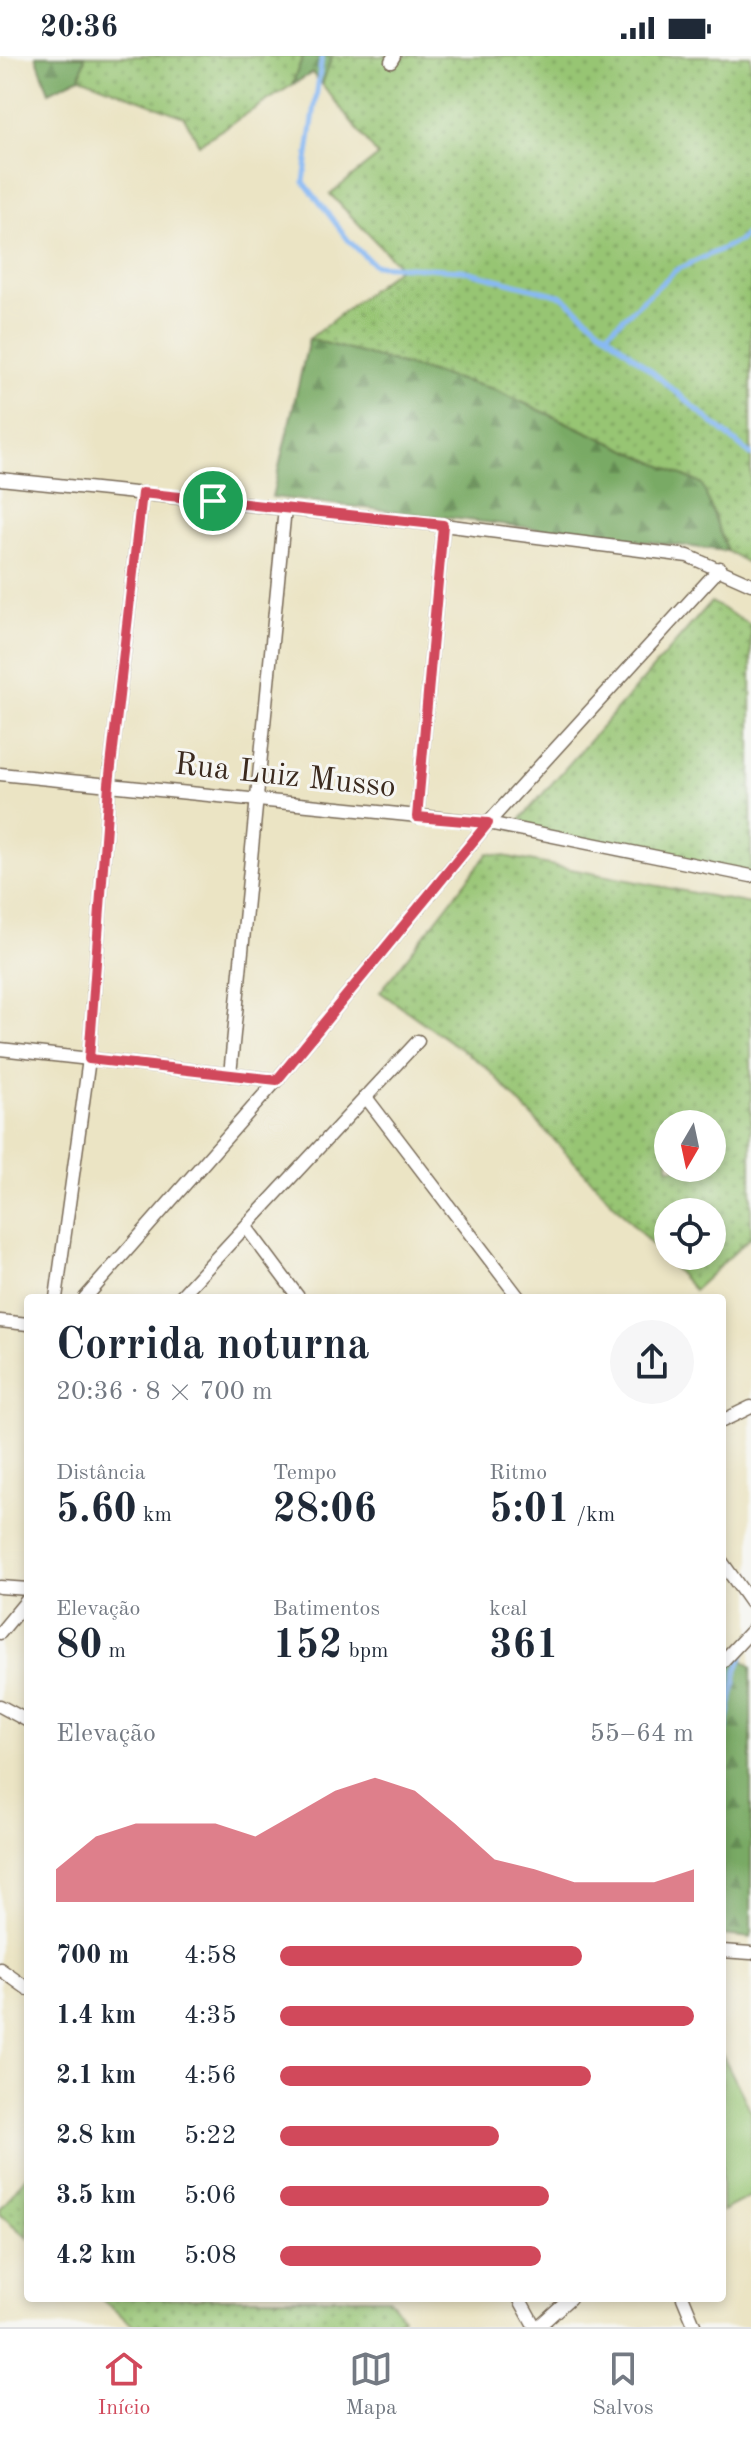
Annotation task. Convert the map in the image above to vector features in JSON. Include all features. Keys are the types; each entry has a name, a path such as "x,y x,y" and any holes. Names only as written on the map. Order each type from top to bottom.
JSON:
{"street":[{"path":"0,479 443,525 688,556 751,584"},
{"path":"57,1294 89,1059 109,784 142,493"},
{"path":"230,1075 285,508"},
{"path":"417,817 443,525"},
{"path":"89,1294 277,1080 488,823 720,568"},
{"name":"Rua Luiz Musso","path":"0,774 488,823 751,876"},
{"path":"183,1294 418,1041"},
{"path":"0,1049 277,1080"},
{"path":"365,1096 516,1294"},
{"path":"246,1227 296,1294"},
{"path":"0,1321 24,1324"},
{"path":"726,1419 751,1407"},
{"path":"726,1568 751,1603"},
{"path":"0,1587 24,1589"},
{"path":"0,1633 24,1604"},
{"path":"726,1658 750,1633"},
{"path":"0,1706 24,1719"},
{"path":"726,1951 751,1953"},
{"path":"0,1969 24,1986"},
{"path":"521,2302 536,2327 565,2302"},
{"path":"685,2302 695,2327"}],"green space":[{"path":"36,56 85,56 80,77 49,92"},
{"path":"85,56 303,56 292,85 199,144 184,117 80,77"},
{"path":"303,56 332,56 322,84 312,73 292,85"},
{"path":"332,56 751,56 751,565 727,551 701,484 493,389 309,339 400,267 330,194 378,156 322,84"},
{"path":"309,339 493,389 702,484 727,551 272,497"},
{"path":"711,602 751,625 751,874 512,829"},
{"path":"488,853 751,904 751,1237 726,1260 726,1198 654,1198 654,1247 486,1067 380,992"},
{"path":"675,1270 716,1270 694,1290"},
{"path":"726,1645 751,1667 751,1938 726,1935"},
{"path":"726,2062 751,2111 751,2196 726,2209"},
{"path":"24,2178 24,2235 0,2214 0,2209"},
{"path":"105,2302 391,2302 403,2317 390,2327 135,2327"}],"waterway":[{"path":"322,56 304,182 349,241 374,265 462,270 562,296 751,455"},
{"path":"608,332 676,270 739,241 751,228"},
{"path":"726,1731 737,1669 750,1638"}],"route":[{"path":"142,493 213,501 443,525 417,817 488,823 277,1080 89,1059 109,784 142,493"}]}
